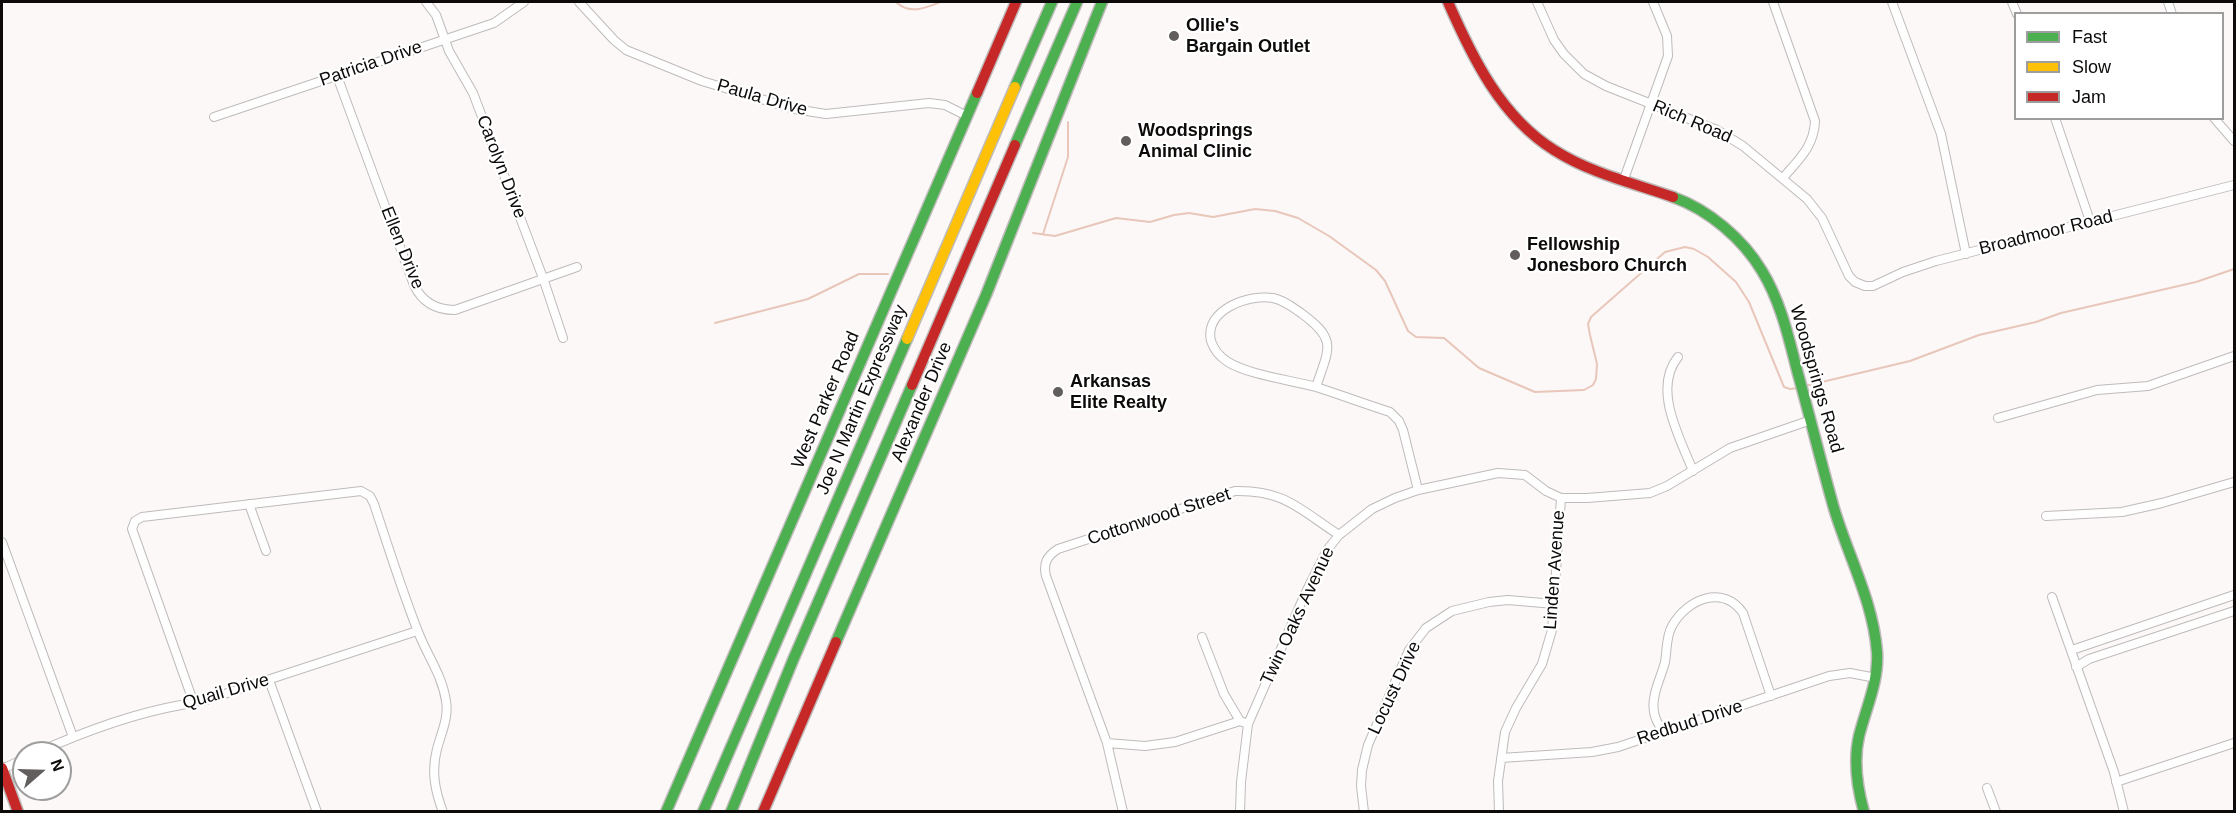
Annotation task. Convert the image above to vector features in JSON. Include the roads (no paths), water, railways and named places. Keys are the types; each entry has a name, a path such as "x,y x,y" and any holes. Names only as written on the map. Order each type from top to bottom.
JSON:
{"main road":[{"name":"West Parker Road","path":"666,812 1016,2"},
{"name":"Joe N Martin Expressway","path":"703,812 1052,2"},
{"path":"731,812 793,660 1077,2"},
{"name":"Alexander Drive","path":"763,812 986,295 1102,2"},
{"name":"Woodsprings Road","path":"1448,2 1485,77 1517,119 1543,142 1575,162 1699,208 1723,225 1756,263 1767,280 1784,319 1834,509 1867,602 1875,635 1876,678 1856,761 1856,780 1864,812"},
{"path":"2,768 18,812"}],"street":[{"name":"Carolyn Drive","path":"426,2 436,15 449,51 473,93 543,278 562,338"},
{"name":"Patricia Drive","path":"214,117 494,23 524,2"},
{"name":"Paula Drive","path":"579,2 626,50 702,81 794,110 826,114 929,103 945,105 967,116"},
{"name":"Rich Road","path":"1537,2 1554,40 1575,66 1598,83 1717,130 1743,146 1807,199 1818,211 1830,232 1849,276 1860,285"},
{"path":"1624,179 1666,65 1669,46 1653,2"},
{"path":"1773,2 1815,121 1815,131 1808,149 1782,178"},
{"path":"1892,2 1941,134 1966,254"},
{"name":"Ellen Drive","path":"337,76 414,285 422,298 435,307 455,310 577,267"},
{"path":"2056,120 2090,221"},
{"path":"2216,120 2235,141"},
{"name":"Broadmoor Road","path":"1860,285 1873,286 1919,266 2235,185"},
{"path":"1316,387 1327,354 1324,332 1285,302 1272,298 1258,298 1230,307 1219,313 1213,320 1210,337 1213,346 1218,355 1229,363 1316,387 1390,412 1399,421 1406,438 1418,490"},
{"path":"1998,418 2097,390 2148,386 2235,356"},
{"path":"1678,357 1668,379 1667,396 1693,471"},
{"path":"1560,498 1650,493 1667,486 1730,448 1811,420"},
{"name":"Twin Oaks Avenue","path":"1240,812 1244,723 1327,550 1339,535 1372,508 1395,498 1477,476 1513,472 1525,475 1546,491 1560,498"},
{"path":"2046,516 2122,512 2235,482"},
{"path":"193,701 132,529 135,521 142,517 361,491 370,496 417,631 442,682 447,705 446,723 437,749 434,787 443,812"},
{"name":"Cottonwood Street","path":"1107,743 1046,576 1044,568 1051,554 1058,549 1235,491 1255,491 1288,500 1339,535"},
{"name":"Linden Avenue","path":"1499,812 1498,781 1505,732 1546,654 1552,630 1560,498"},
{"path":"249,504 266,550"},
{"path":"2,542 73,737"},
{"path":"2072,650 2235,595"},
{"path":"1664,732 1657,721 1653,703 1663,669 1670,630 1685,609 1704,598 1714,596 1726,598 1743,613 1772,696"},
{"path":"2052,597 2072,650 2124,812"},
{"name":"Locust Drive","path":"1364,812 1361,786 1368,745 1409,650 1426,628 1452,611 1489,602 1508,600 1554,604"},
{"path":"2076,667 2089,660 2235,611"},
{"name":"Quail Drive","path":"64,741 143,713 193,701 203,701 417,631"},
{"path":"1123,812 1107,743 1145,746 1167,744 1244,723 1224,694 1202,637"},
{"name":"Redbud Drive","path":"1501,758 1592,752 1618,747 1839,674 1858,673 1876,678"},
{"path":"269,680 317,812"},
{"path":"2116,782 2235,743"},
{"path":"1987,788 1995,812"}],"waterway":[{"path":"896,2 912,9 924,8 941,2"},
{"path":"1043,234 1068,157 1068,122"},
{"path":"1033,233 1055,236 1116,218 1150,222 1189,213 1213,217 1255,209 1275,211 1298,218 1329,236 1376,270 1385,281 1408,331 1416,337 1444,338 1479,368 1535,392 1584,390 1593,385 1596,379 1597,364 1588,324 1591,317 1665,252 1685,247 1708,257 1736,282 1749,302 1784,387 1799,388"},
{"path":"1805,386 1910,361 1979,335 2036,322 2061,313 2196,282 2234,269"},
{"path":"715,323 808,299 859,274 888,274"}],"place":[{"name":"Ollie's Bargain Outlet","path":"1174,36"},
{"name":"Woodsprings Animal Clinic","path":"1126,141"},
{"name":"Fellowship Jonesboro Church","path":"1515,255"},
{"name":"Arkansas Elite Realty","path":"1058,392"}]}
